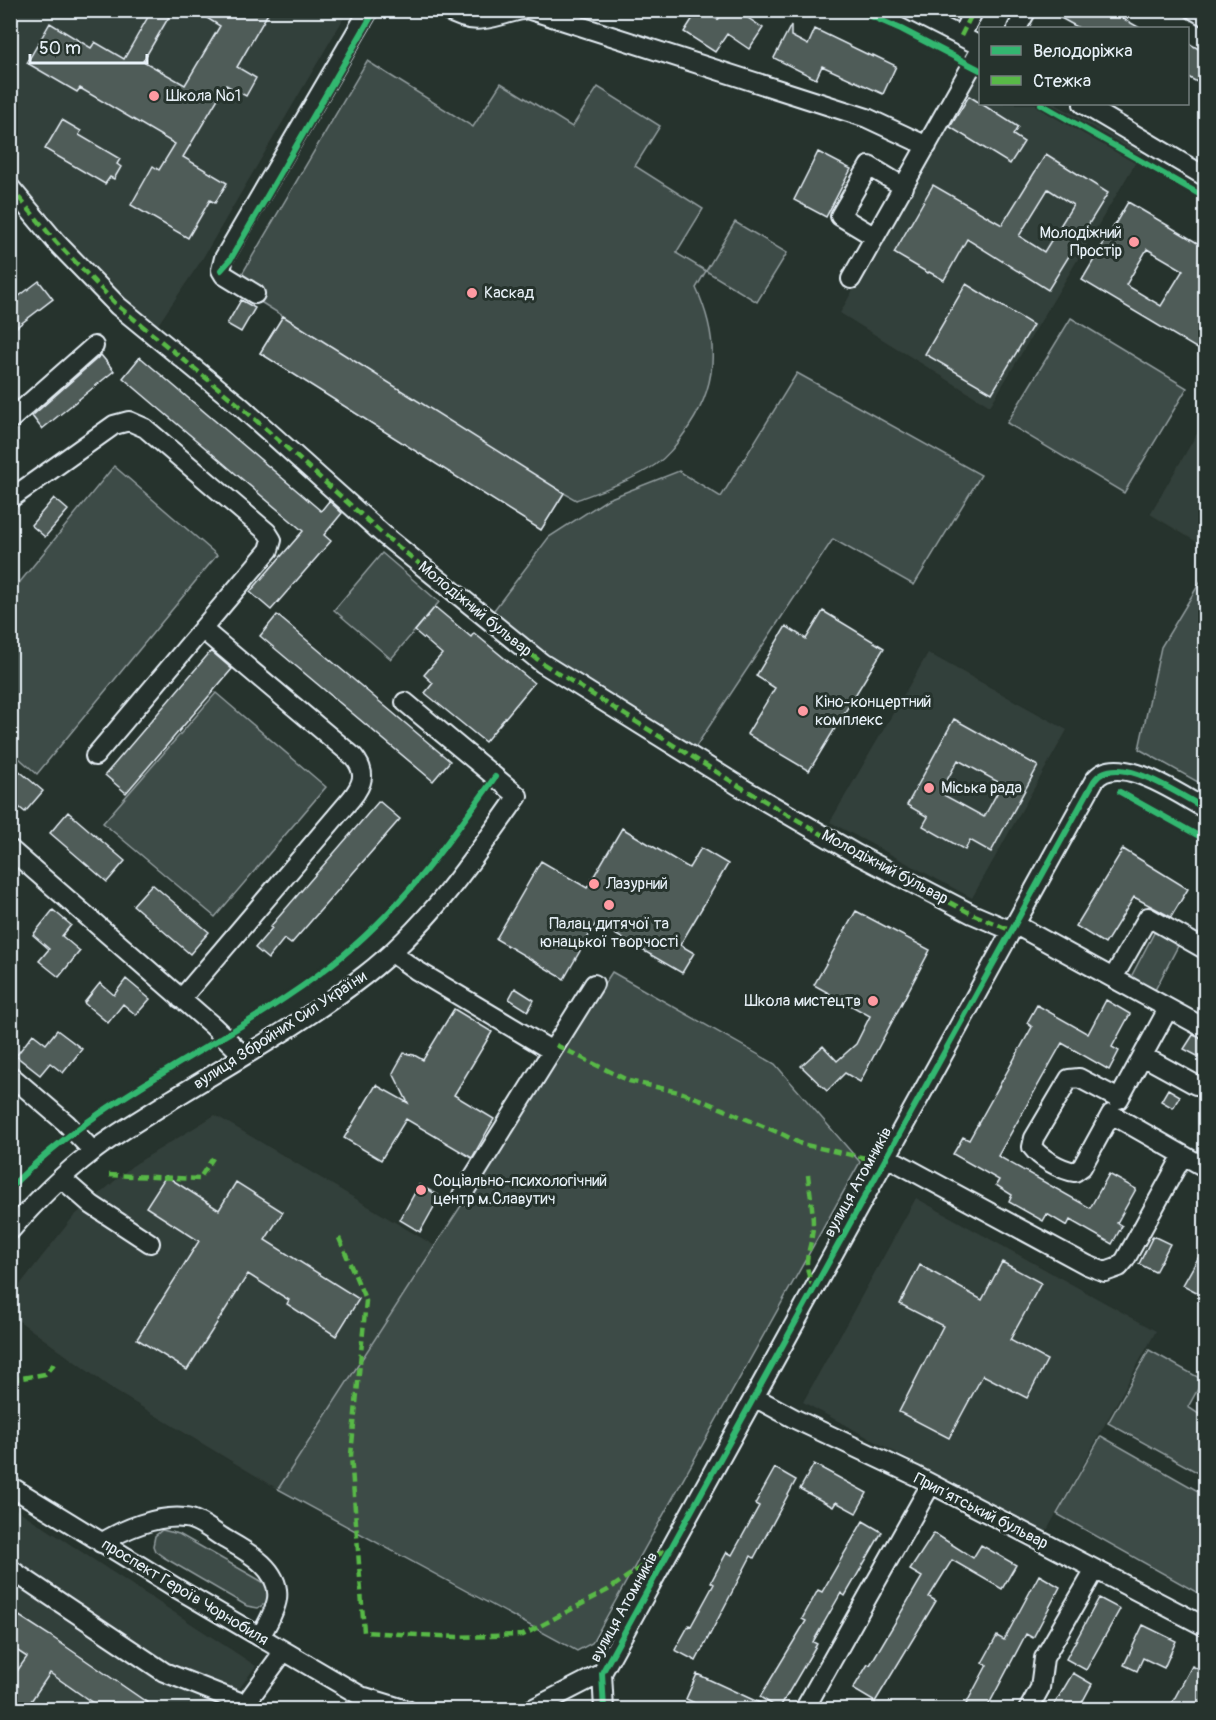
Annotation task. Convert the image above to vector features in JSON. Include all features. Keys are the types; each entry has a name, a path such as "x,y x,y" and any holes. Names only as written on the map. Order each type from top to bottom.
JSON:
{"street":[{"path":"255,294 224,275 221,270 224,258 369,10"},
{"path":"446,10 462,18 476,21 522,10"},
{"path":"530,10 867,118 927,146"},
{"path":"909,10 979,44"},
{"path":"961,36 974,10"},
{"path":"1018,27 1027,10"},
{"path":"1194,10 1206,17"},
{"path":"851,279 979,55"},
{"path":"1085,105 1206,177"},
{"path":"875,237 840,216 869,166 904,187"},
{"name":"Молодіжний бульвар","path":"10,187 56,242 118,306 239,405 377,530 542,663 695,759 856,854 972,914 1014,928 1113,978 1168,1009 1204,1024"},
{"path":"10,420 94,346"},
{"path":"10,499 114,425 129,421 145,428 267,532 272,540 269,550 95,756"},
{"path":"181,999 351,799 363,780 360,765 354,757 202,628"},
{"name":"вулиця Збройних Сил України","path":"10,1231 61,1178 93,1151 337,995 392,952 447,894 518,796 405,702"},
{"name":"вулиця Атомників","path":"604,1710 602,1673 1089,790 1101,773 1116,769 1137,774 1206,810"},
{"path":"10,849 56,887 243,1055"},
{"path":"1113,978 1148,917 1206,950"},
{"path":"392,952 416,970 552,1051"},
{"path":"462,1195 594,984"},
{"path":"1168,1009 1143,1056 1115,1106 1082,1167 1075,1172 1067,1170 1032,1147 1034,1138 1069,1079 1079,1078 1115,1106 1184,1155 1206,1168"},
{"path":"1143,1056 1196,1085"},
{"path":"10,1075 66,1123 93,1151"},
{"path":"887,1157 1087,1265 1105,1272 1119,1267 1125,1260 1184,1155"},
{"path":"61,1178 92,1205 150,1243"},
{"name":"Припʼятський бульвар","path":"754,1397 931,1484 1206,1627"},
{"path":"804,1710 931,1484"},
{"name":"проспект Героїв Чорнобиля","path":"10,1486 361,1696 376,1710"},
{"path":"101,1542 124,1531 163,1519 182,1517 194,1520 257,1559 270,1575 277,1598 260,1637"},
{"path":"10,1569 164,1672 243,1707 284,1651"},
{"path":"1028,1710 1040,1688 1044,1658 1095,1570"},
{"name":"вулиця Атомників","path":"530,1710 602,1673"},
{"name":"проспект Героїв Чорнобиля","path":"361,1696 407,1710"}],"shaded area":[{"name":"Школа №1","path":"10,11 348,11 201,261 155,329 130,311 11,182"},
{"name":"Каскад","path":"367,61 473,127 501,83 572,127 598,87 660,126 635,166 703,209 676,253 706,271 696,288 704,307 712,345 712,363 704,400 683,435 659,462 617,485 576,500 564,493 541,530 260,353 283,316 235,286"},
{"path":"979,67 979,105 1057,105 1142,152 990,406 840,313"},
{"path":"735,222 787,253 757,302 706,271"},
{"path":"1071,318 1187,388 1124,493 1007,423"},
{"path":"797,373 981,475 914,585 833,539 693,751 488,618 549,537 608,499 679,471 721,497"},
{"path":"1205,420 1205,547 1150,514"},
{"path":"114,466 217,555 37,774 11,751 11,593"},
{"path":"382,553 439,602 391,659 334,610"},
{"path":"1205,574 1205,786 1139,749 1161,647"},
{"path":"928,653 1067,730 972,898 830,822"},
{"path":"216,693 326,787 215,917 103,823"},
{"path":"1155,931 1179,944 1155,990 1131,977"},
{"path":"612,972 775,1064 860,1162 592,1643 577,1651 278,1489"},
{"path":"215,1115 435,1246 278,1489 115,1391 11,1315 11,1296 74,1216 132,1166"},
{"path":"916,1198 1156,1331 1045,1534 803,1402"},
{"path":"1149,1350 1203,1380 1188,1407 1205,1418 1205,1468 1202,1475 1108,1423"},
{"path":"1101,1436 1205,1495 1205,1597 1057,1514"},
{"path":"10,1505 256,1666 224,1709 11,1709"},
{"path":"162,1530 179,1534 261,1581 268,1590 267,1602 258,1608 247,1606 165,1558 155,1551 153,1546 155,1536"}],"building":[{"path":"152,10 173,10 143,61 185,85 220,26 194,10 270,10 237,67 256,78 246,96 226,85 183,157 227,183 215,203 210,200 188,238 131,205 153,166 159,170 175,144 80,88 77,92 27,63 50,23 91,48 95,42 124,59"},
{"path":"698,10 703,10 718,20 724,10 736,10 763,28 749,49 727,34 715,52 684,32"},
{"path":"1046,10 1108,10 1138,27 1077,27"},
{"path":"791,25 791,36 808,45 815,29 896,66 883,94 822,66 816,79 774,58"},
{"path":"1189,44 1206,53 1206,87 1189,78"},
{"path":"969,96 979,102 979,105 983,105 1018,127 1013,135 1024,142 1010,164 950,127"},
{"path":"62,120 81,131 79,135 120,159 117,164 121,167 114,179 110,177 105,184 45,149"},
{"path":"818,152 851,169 826,217 794,200"},
{"path":"1046,154 1108,193 1048,290 967,239 944,280 894,253 933,185 1002,225","holes":["1048,189 1073,205 1044,252 1019,236"]},
{"path":"1128,202 1206,248 1206,354 1082,280","holes":["1147,249 1183,270 1161,306 1126,285"]},
{"path":"39,281 53,299 10,332 10,303"},
{"path":"966,284 1033,325 992,393 925,354"},
{"path":"241,300 255,308 241,332 227,324"},
{"path":"283,316 564,493 541,530 260,353"},
{"path":"101,355 114,371 42,429 32,416"},
{"path":"140,357 321,511 329,501 342,513 324,535 331,541 271,610 250,592 303,531 123,378"},
{"path":"54,498 68,510 45,537 31,525"},
{"path":"435,607 471,637 474,633 534,683 485,742 425,693 433,683 424,675 442,654 415,631"},
{"name":"Кіно-концертний комплекс","path":"823,611 884,648 809,771 747,734 775,688 756,676 786,626 806,639"},
{"path":"277,615 450,761 433,781 260,636"},
{"path":"211,651 232,669 126,793 105,775"},
{"name":"Міська рада","path":"954,719 1038,766 991,852 970,840 965,850 923,826 928,817 907,805","holes":["958,760 1002,784 984,817 940,793"]},
{"path":"10,763 43,791 25,812 10,800"},
{"path":"379,801 400,819 291,944 284,939 268,959 255,948 272,928 270,927"},
{"path":"68,812 125,861 107,882 50,833"},
{"name":"Палац дитячої та юнацької творчості","path":"622,828 689,868 701,848 728,864 680,945 694,953 682,973 596,923 564,979 496,939 541,861 587,888"},
{"path":"1123,849 1188,889 1171,917 1134,897 1105,944 1076,926"},
{"path":"152,884 209,932 190,954 133,905"},
{"path":"53,910 71,925 62,936 80,951 59,977 39,961 49,949 33,935"},
{"name":"Школа мистецтв","path":"856,911 930,950 860,1082 845,1073 827,1091 801,1066 823,1046 837,1061 856,1044 870,1016 814,985"},
{"path":"126,979 150,999 136,1015 123,1004 108,1023 84,1003 100,983 114,995"},
{"path":"515,988 534,1000 528,1011 509,999"},
{"path":"1106,1000 1130,1014 1112,1047 1119,1051 1109,1070 1062,1043 998,1156 1090,1208 1109,1174 1136,1189 1117,1223 1122,1226 1112,1244 1070,1220 1067,1226 1047,1214 1043,1221 1009,1202 1012,1195 996,1185 999,1180 953,1154 963,1137 969,1140 1032,1027 1027,1023 1037,1005 1088,1034"},
{"path":"454,1009 492,1032 454,1095 494,1119 472,1158 406,1119 381,1160 344,1138 376,1085 408,1103 393,1073 404,1053 423,1060"},
{"path":"57,1030 82,1049 63,1073 50,1063 40,1075 16,1056 33,1034 46,1044"},
{"path":"1193,1035 1206,1040 1206,1050 1201,1058 1184,1049"},
{"path":"1168,1089 1180,1096 1173,1108 1161,1101"},
{"path":"166,1176 219,1210 236,1182 283,1212 265,1240 359,1299 336,1336 287,1304 289,1300 248,1274 187,1370 137,1339 199,1241 146,1207"},
{"path":"419,1185 440,1196 420,1232 400,1220"},
{"path":"1153,1236 1170,1244 1155,1272 1139,1264"},
{"path":"1206,1244 1206,1297 1183,1285"},
{"path":"1002,1262 1041,1283 1010,1340 1047,1360 1027,1398 983,1375 949,1438 899,1412 943,1326 900,1304 920,1265 982,1300"},
{"path":"814,1464 867,1493 856,1513 836,1502 833,1507 800,1489"},
{"path":"775,1468 796,1480 754,1558 751,1556 696,1661 675,1650 714,1584 711,1582 727,1552 732,1555 759,1506 755,1504"},
{"path":"863,1521 882,1532 845,1596 841,1593 813,1642 817,1644 779,1709 760,1697 806,1621 802,1619 818,1590 822,1592"},
{"path":"934,1533 973,1558 981,1545 1016,1565 1002,1589 952,1560 929,1597 936,1601 875,1702 853,1689 868,1664 870,1665 922,1577 910,1570"},
{"path":"1039,1575 1060,1587 1033,1638 1026,1634 986,1710 963,1710 987,1665 982,1663 997,1636 1004,1640"},
{"path":"1099,1598 1120,1609 1086,1670 1066,1659"},
{"path":"10,1610 158,1710 103,1710 50,1673 25,1710 10,1710 10,1681 27,1657 10,1646"},
{"path":"1143,1625 1176,1641 1164,1668 1143,1658 1137,1671 1124,1665"},
{"path":"1192,1666 1206,1673 1206,1694 1197,1710 1184,1710 1172,1703"},
{"path":"1073,1673 1092,1684 1078,1710 1051,1710"},
{"path":"697,1674 775,1710 710,1710 686,1699"}],"marked path":[{"path":"961,36 974,10"},
{"path":"10,187 56,242 118,306 239,405 385,536 542,663 739,786 856,854 972,914 1012,931"},
{"path":"556,1045 629,1081 683,1093 801,1144 874,1160"},
{"path":"109,1175 199,1179 213,1158"},
{"path":"808,1175 813,1226 807,1263 814,1290"},
{"path":"339,1238 366,1301 351,1455 364,1632 457,1637 523,1635 608,1590 668,1548"},
{"path":"10,1380 45,1374 54,1364"}],"cycle path":[{"path":"221,270 230,260 375,10"},
{"path":"857,10 901,29 979,69"},
{"path":"1043,105 1206,198"},
{"path":"604,1710 602,1673 1094,781 1104,772 1117,770 1133,772 1165,786 1206,809"},
{"path":"10,1188 46,1154 85,1124 125,1096 291,994 356,944 379,923 420,877 495,777"},
{"path":"1120,792 1206,840"}],"place":[{"name":"Школа №1","path":"154,96"},
{"name":"Молодіжний Простір","path":"1134,242"},
{"name":"Каскад","path":"472,293"},
{"name":"Кіно-концертний комплекс","path":"803,711"},
{"name":"Міська рада","path":"929,788"},
{"name":"Лазурний","path":"594,884"},
{"name":"Палац дитячої та юнацької творчості","path":"609,905"},
{"name":"Школа мистецтв","path":"873,1001"},
{"name":"Соціально-психологічний центр м.Славутич","path":"421,1190"}]}
